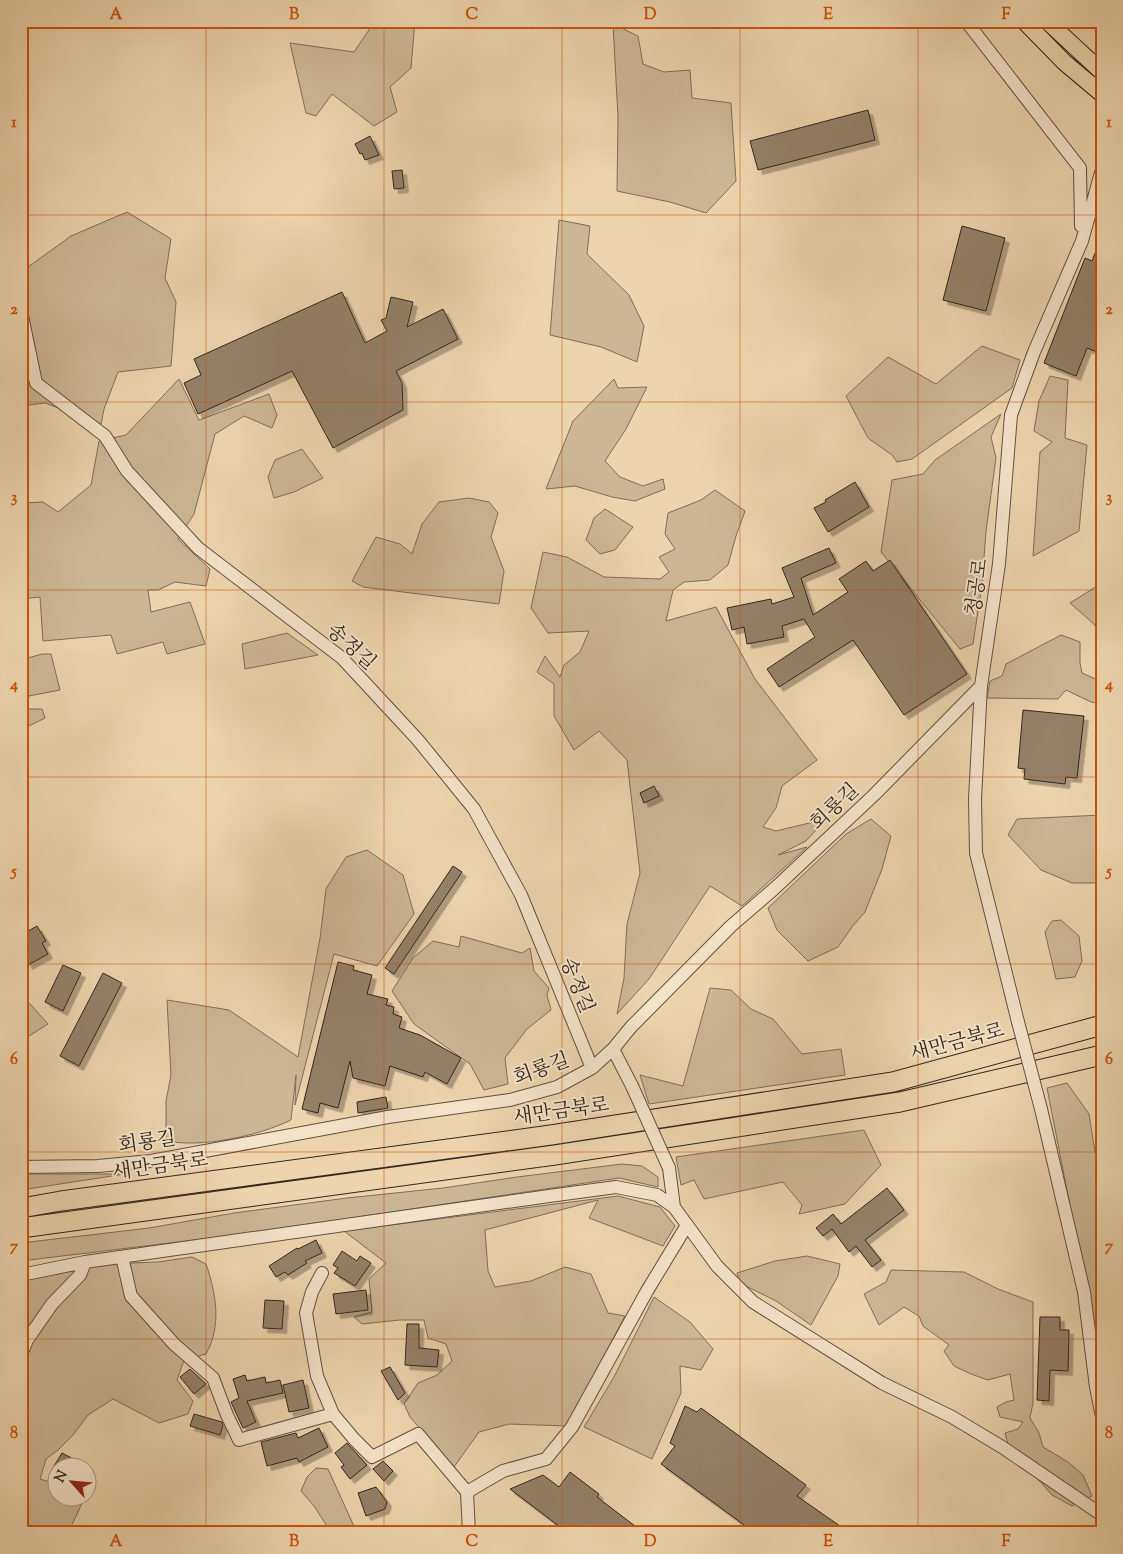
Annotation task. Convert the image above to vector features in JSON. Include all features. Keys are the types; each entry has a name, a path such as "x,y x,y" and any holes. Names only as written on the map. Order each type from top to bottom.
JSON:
{"highway":[{"name":"새만금북로","path":"21,1208 551,1135 893,1082 1102,1025"},
{"path":"21,1228 555,1155 900,1102 1102,1055"}],"main road":[{"path":"1024,21 1064,62 1102,94"},
{"path":"1047,21 1102,72"}],"street":[{"path":"966,21 1080,168 1082,242"},
{"name":"청공로","path":"1102,169 1082,242 1034,352 1011,415 999,564 981,686 976,790 976,853 1041,1108 1084,1292 1096,1387 1102,1417"},
{"name":"송정길","path":"21,311 36,383 105,436 127,471 198,548 342,658 418,740 474,809 521,895 592,1068"},
{"name":"회룡길","path":"21,1167 98,1166 151,1161 388,1117 510,1100 557,1087 592,1068 613,1049 631,1027 731,926 775,888 874,795 981,686"},
{"path":"613,1049 632,1086 668,1168 674,1208"},
{"path":"21,1274 85,1262 616,1187 657,1195 674,1208 717,1266 753,1302 882,1383 952,1417 1002,1447 1102,1515"},
{"path":"467,1492 503,1471 546,1460 572,1427 647,1291 687,1225"},
{"path":"122,1257 131,1296 174,1344 213,1378 239,1440 333,1414"},
{"path":"21,1355 27,1340 52,1304 80,1275 85,1262"},
{"path":"322,1273 312,1292 306,1313 317,1376 333,1414 372,1457 418,1434 467,1492 469,1533"}],"shaded area":[{"path":"375,21 400,21 408,26 415,21 411,68 390,87 397,112 374,126 332,94 316,116 306,113 290,43 354,52"},
{"path":"613,24 638,36 643,64 664,72 690,70 692,98 731,103 736,181 706,213 670,202 617,191 618,117"},
{"path":"127,212 171,239 165,278 176,302 171,366 118,372 104,409 101,424 45,403 21,406 21,268 28,267 71,236"},
{"path":"559,220 590,226 587,254 629,295 644,326 637,362 601,347 550,335"},
{"path":"982,346 1020,360 1012,388 912,459 897,462 892,455 868,438 846,396 888,357 936,384"},
{"path":"1050,376 1068,380 1065,438 1087,445 1079,531 1033,556 1040,452 1052,442 1034,431 1039,401"},
{"path":"179,379 199,420 269,394 277,415 272,428 244,416 215,434 194,514 178,539 210,569 206,586 175,582 158,590 148,590 151,612 190,602 205,644 167,654 163,642 117,654 111,635 43,641 40,597 21,599 21,501 24,503 43,502 58,512 91,485 99,441 126,435"},
{"path":"614,379 618,388 647,387 626,429 605,461 620,477 643,486 663,479 665,489 635,501 612,497 575,486 546,489 573,421"},
{"path":"1001,414 991,437 996,458 986,531 982,585 973,644 960,649 881,552 892,480 923,474 935,460"},
{"path":"302,449 323,478 294,492 274,498 268,477 275,460"},
{"path":"715,490 745,511 728,565 710,580 684,582 673,590 666,621 716,607 755,679 817,760 782,786 776,808 763,827 776,831 826,819 806,841 778,855 807,847 742,906 710,886 649,979 617,1014 624,978 627,924 640,873 627,760 599,731 574,750 554,716 554,684 537,672 545,656 560,677 564,665 580,652 589,631 548,633 531,608 543,552 567,557 604,577 660,579 669,572 659,557 675,549 665,534 668,513 701,500"},
{"path":"469,498 489,502 498,513 491,537 504,571 499,604 363,587 352,581 376,537 400,544 412,554 422,524 439,502"},
{"path":"605,509 633,527 615,550 600,554 586,540 594,518"},
{"path":"1102,583 1101,650 1095,625 1070,603"},
{"path":"287,633 318,655 245,669 242,644"},
{"path":"1061,635 1080,642 1082,673 1102,682 1102,704 1091,702 1066,690 1058,699 987,698 990,681 1002,676 1006,664"},
{"path":"42,654 51,654 60,690 29,696 27,709 42,709 45,718 21,730 21,660"},
{"path":"1102,815 1102,887 1095,883 1072,883 1041,870 1008,835 1017,819"},
{"path":"871,819 891,836 882,869 865,912 838,947 808,961 777,930 768,908 846,834"},
{"path":"367,850 403,875 414,914 377,966 334,954 295,1105 296,1075 291,1120 246,1136 213,1142 180,1143 166,1141 166,1101 171,1075 167,1000 229,1010 298,1057 320,938 326,889 346,857"},
{"path":"1061,920 1079,936 1082,961 1075,977 1056,979 1045,932 1052,921"},
{"path":"461,936 522,953 530,948 534,971 549,988 547,995 551,1010 527,1029 505,1058 508,1084 484,1090 470,1064 414,1024 392,991 413,958 433,941 459,947"},
{"path":"710,988 731,990 751,1009 773,1019 802,1054 841,1049 845,1075 649,1104 640,1075 683,1086"},
{"path":"21,994 48,1024 21,1041"},
{"path":"1067,1083 1089,1114 1102,1196 1101,1364 1047,1088"},
{"path":"864,1130 881,1165 845,1204 799,1214 802,1205 783,1182 704,1199 694,1180 681,1185 676,1157"},
{"path":"622,1164 642,1166 658,1177 658,1187 619,1178 244,1234 21,1261 21,1243 149,1228 234,1213 347,1198 443,1188"},
{"path":"21,1174 125,1174 21,1190"},
{"path":"618,1196 660,1207 675,1226 663,1246 589,1218 598,1200 485,1230 488,1271 495,1287 531,1281 565,1267 591,1274 608,1313 625,1316 567,1426 509,1424 479,1432 454,1467 410,1417 404,1404 418,1383 437,1375 452,1361 446,1344 428,1338 424,1320 400,1320 362,1324 354,1317 372,1312 369,1279 386,1263 344,1231"},
{"path":"807,1256 840,1264 838,1276 811,1325 776,1301 740,1283 737,1273 775,1261"},
{"path":"192,1257 206,1264 215,1298 216,1321 211,1343 206,1354 184,1360 177,1380 193,1401 188,1414 159,1423 113,1399 88,1415 73,1435 58,1450 48,1456 40,1479 48,1481 48,1506 81,1506 68,1533 21,1533 21,1280 107,1264 158,1262"},
{"path":"891,1270 964,1272 998,1289 1033,1302 1033,1403 1030,1418 1039,1433 1043,1447 1068,1462 1083,1475 1092,1496 1072,1506 1052,1495 1008,1444 1005,1433 1018,1429 1023,1422 1000,1417 997,1407 1014,1400 1010,1374 988,1380 954,1366 944,1351 949,1345 923,1326 919,1316 904,1307 879,1325 864,1294 886,1282"},
{"path":"654,1297 690,1322 713,1349 701,1370 680,1366 681,1393 652,1459 584,1427 614,1377"},
{"path":"316,1468 328,1469 357,1533 325,1533 327,1526 301,1491 307,1477"}],"building":[{"path":"868,110 875,140 758,170 750,141"},
{"path":"370,136 379,155 365,160 355,144"},
{"path":"402,170 404,188 394,189 392,171"},
{"path":"962,226 1005,238 986,311 943,300"},
{"path":"1101,238 1102,354 1087,348 1076,376 1044,363 1085,258 1092,261"},
{"path":"342,292 365,343 387,331 381,320 386,318 391,297 413,302 407,327 443,309 458,339 396,371 402,383 403,410 333,448 292,371 198,414 184,383 201,375 194,359"},
{"path":"855,482 869,507 828,532 814,508"},
{"path":"829,548 836,563 801,578 813,615 848,592 839,579 866,561 873,571 890,560 967,674 904,715 853,640 779,687 767,669 815,637 804,619 782,626 784,637 747,644 744,627 732,630 727,608 771,599 772,604 794,597 782,568"},
{"path":"1023,710 1084,716 1077,778 1066,777 1065,784 1024,779 1025,769 1018,768"},
{"path":"654,786 659,796 644,803 640,793"},
{"path":"453,866 462,872 394,974 385,968"},
{"path":"37,926 46,941 42,943 48,954 28,965 21,952 21,935"},
{"path":"338,962 354,966 353,970 372,975 367,994 388,999 386,1005 394,1007 393,1014 402,1017 399,1028 420,1035 461,1058 447,1084 425,1072 423,1077 390,1066 385,1086 353,1078 350,1061 338,1108 320,1103 318,1113 302,1109"},
{"path":"63,965 81,973 63,1011 45,1002"},
{"path":"103,973 122,983 79,1066 60,1056"},
{"path":"386,1097 388,1108 358,1113 357,1102"},
{"path":"887,1188 904,1210 865,1240 881,1260 872,1267 856,1246 849,1252 832,1229 823,1236 816,1228 833,1214 841,1224"},
{"path":"316,1240 322,1253 305,1261 307,1263 288,1275 285,1272 276,1277 269,1266 297,1248"},
{"path":"342,1251 357,1261 360,1256 371,1263 355,1286 334,1273 338,1268 333,1265"},
{"path":"366,1290 368,1310 336,1314 333,1294"},
{"path":"265,1300 284,1301 282,1329 263,1328"},
{"path":"1040,1317 1060,1317 1060,1330 1069,1330 1068,1371 1050,1370 1049,1401 1037,1400"},
{"path":"407,1324 419,1324 419,1348 439,1350 437,1367 405,1365"},
{"path":"390,1367 405,1393 398,1400 381,1371"},
{"path":"190,1369 206,1384 194,1394 180,1377"},
{"path":"245,1375 247,1381 265,1377 266,1383 280,1380 283,1393 247,1401 256,1422 243,1428 231,1402 239,1398 233,1379"},
{"path":"303,1380 309,1408 289,1412 283,1385"},
{"path":"685,1406 697,1412 701,1408 806,1485 797,1496 850,1533 755,1533 661,1464 675,1446 670,1443"},
{"path":"194,1414 222,1422 220,1435 190,1426"},
{"path":"319,1428 328,1447 299,1462 297,1458 267,1466 261,1442 296,1433 298,1438"},
{"path":"347,1443 367,1465 350,1479 341,1467 344,1465 335,1453"},
{"path":"383,1461 393,1471 384,1481 373,1469"},
{"path":"570,1472 599,1494 597,1497 644,1533 568,1533 510,1489 543,1475 559,1487"},
{"path":"376,1487 387,1502 385,1509 366,1516 358,1493"}]}
